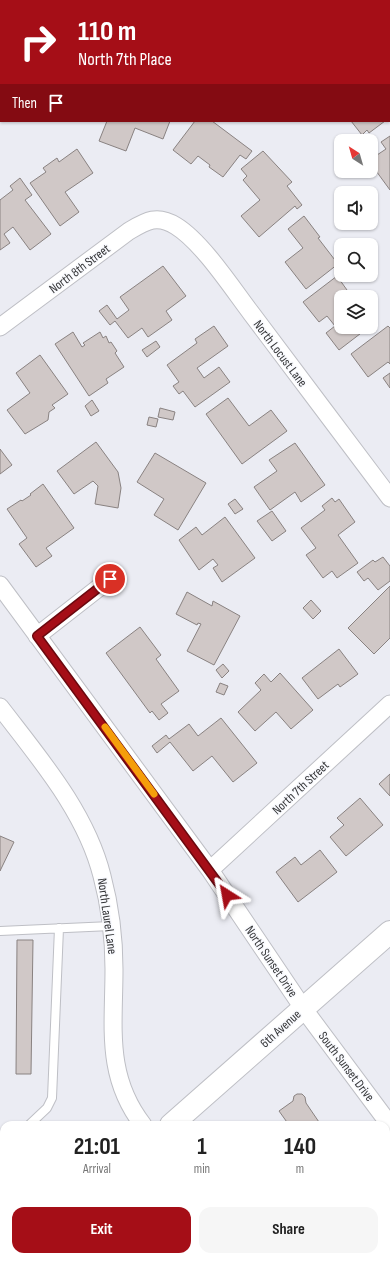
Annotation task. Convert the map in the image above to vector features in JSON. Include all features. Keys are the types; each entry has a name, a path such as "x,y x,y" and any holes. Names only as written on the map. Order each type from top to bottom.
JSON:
{"street":[{"name":"North 8th Street","path":"0,327 129,231 145,221 153,219 162,221"},
{"name":"North Locust Lane","path":"162,221 176,226 209,258 390,498"},
{"path":"37,636 110,579"},
{"name":"North Sunset Drive","path":"0,585 210,870 303,1008"},
{"name":"North 7th Street","path":"210,870 390,704"},
{"name":"North Laurel Lane","path":"0,707 67,798 88,835 102,875 111,926 114,969 112,1019 117,1068 120,1084 126,1101 140,1121"},
{"name":"6th Avenue","path":"176,1121 390,932"},
{"name":"South Sunset Drive","path":"303,1008 388,1121"}],"lane":[{"path":"0,931 111,926"},
{"path":"33,1121 47,1108 52,1098 59,928"}],"building":[{"path":"107,122 170,122 163,139 135,128 126,151 99,141"},
{"path":"194,122 213,122 252,151 246,159 240,155 223,177 209,167 210,165 198,156 191,164 173,150"},
{"path":"352,122 384,122 369,133 367,130 361,134"},
{"path":"390,136 390,190 378,174 378,154 386,149 381,142"},
{"path":"77,149 93,173 65,192 79,212 60,226 30,183 46,172 43,168 57,158 59,162"},
{"path":"263,151 292,182 287,186 302,205 297,209 295,206 259,237 241,216 260,200 243,180 247,176 241,169"},
{"path":"20,178 32,195 25,200 51,234 30,250 13,227 4,234 10,243 0,250 0,200 13,190 10,186"},
{"path":"304,216 334,259 334,267 306,289 285,262 303,248 288,229"},
{"path":"163,266 186,296 166,311 172,320 148,337 142,328 128,338 115,321 110,325 99,311 107,305 117,319 129,310 120,297"},
{"path":"334,278 334,282 341,282 347,290 334,290 334,325 327,316 319,322 303,302"},
{"path":"214,326 228,346 197,368 204,378 219,367 230,382 195,407 183,391 179,394 173,386 179,382 167,365 197,343 195,339"},
{"path":"388,326 390,328 390,364 388,362 368,377 351,354"},
{"path":"334,327 334,334 360,334 339,350 326,333"},
{"path":"73,332 82,347 85,345 83,343 100,332 103,338 106,336 109,343 111,342 117,351 115,353 124,367 106,379 108,383 89,396 55,344"},
{"path":"156,341 160,347 147,357 142,350"},
{"path":"40,355 68,394 52,405 55,408 49,412 48,420 25,434 7,410 30,393 16,373"},
{"path":"390,373 390,388 383,378"},
{"path":"228,398 249,426 271,410 287,431 242,464 206,414"},
{"path":"92,400 99,411 91,416 85,406"},
{"path":"160,408 175,412 173,420 158,417"},
{"path":"149,417 158,419 156,427 147,425"},
{"path":"96,442 118,472 121,488 118,508 95,504 98,486 93,481 74,494 57,471"},
{"path":"295,443 325,485 301,502 295,492 270,510 254,487 277,471 269,460"},
{"path":"0,449 12,465 0,474"},
{"path":"155,453 206,483 178,530 154,515 164,499 137,482"},
{"path":"43,484 74,528 46,548 52,556 36,567 19,544 27,538 7,509 31,495 30,494"},
{"path":"332,498 335,502 339,499 355,522 338,535 358,563 337,578 332,571 323,578 306,555 316,548 301,528 325,510 322,506"},
{"path":"235,499 243,509 235,514 228,504"},
{"path":"272,511 286,531 272,541 257,521"},
{"path":"225,517 255,558 222,582 213,568 218,565 213,559 199,570 179,540 196,527 202,535"},
{"path":"383,557 390,566 390,581 378,590 368,578 364,581 357,572 373,560 375,562"},
{"path":"390,586 390,638 374,654 348,628"},
{"path":"187,592 212,606 213,601 240,616 214,665 187,651 201,624 198,623 197,625 176,614"},
{"path":"311,600 321,611 313,619 303,608"},
{"path":"140,627 161,655 156,659 179,691 161,704 168,713 159,720 152,711 150,713 106,653"},
{"path":"339,649 358,674 340,687 338,684 318,699 302,678"},
{"path":"223,664 229,671 222,678 216,670"},
{"path":"280,673 313,710 291,729 276,712 255,731 238,712 261,690 255,683 264,674 271,682"},
{"path":"220,683 228,686 224,695 216,692"},
{"path":"221,718 257,763 233,782 212,756 193,771 170,742 157,753 152,746 166,735 169,739 189,724 198,736"},
{"path":"390,774 390,796 379,784"},
{"path":"360,798 383,825 346,856 330,837 344,825 337,818"},
{"path":"0,836 14,842 0,871"},
{"path":"320,850 337,872 298,902 276,872 295,857 301,865"},
{"path":"17,940 33,940 31,1074 16,1074"},
{"path":"297,1094 302,1094 305,1097 306,1103 318,1121 286,1121 279,1111 293,1101 294,1096"}],"slow traffic":[{"path":"105,727 154,794"}],"route":[{"path":"110,579 37,636 227,895"}]}
